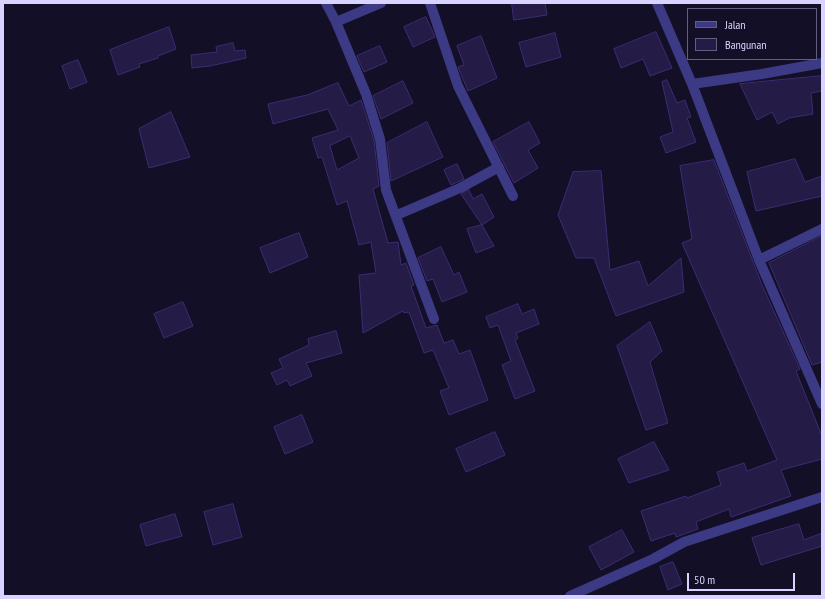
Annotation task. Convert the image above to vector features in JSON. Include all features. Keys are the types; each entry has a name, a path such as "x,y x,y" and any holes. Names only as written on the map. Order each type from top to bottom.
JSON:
{"street":[{"path":"326,3 336,22 366,94 378,131 386,190 397,215 434,319"},
{"path":"336,22 381,3"},
{"path":"430,3 458,86 513,196"},
{"path":"657,3 692,84 759,260 822,404"},
{"path":"692,84 762,74 822,63"},
{"path":"397,215 460,188 499,167"},
{"path":"759,260 822,229"},
{"path":"570,596 653,559 684,542 822,497"}],"building":[{"path":"512,3 545,3 547,15 514,20"},
{"path":"426,17 435,37 413,47 404,27"},
{"path":"169,27 176,49 158,56 158,58 139,64 140,67 118,75 110,50"},
{"path":"656,32 672,68 650,76 643,59 621,68 614,49"},
{"path":"555,33 561,57 526,67 519,43"},
{"path":"481,36 497,78 468,91 458,67 464,65 457,46"},
{"path":"233,43 235,51 245,50 246,58 210,66 192,68 191,55 217,52 216,47"},
{"path":"380,46 387,62 364,72 357,56"},
{"path":"78,60 87,82 70,89 62,66"},
{"path":"822,76 822,91 811,93 813,114 789,118 778,124 772,112 757,120 740,84"},
{"path":"667,80 677,103 685,100 691,117 687,118 696,142 666,153 660,137 673,132 662,82"},
{"path":"403,81 413,103 381,119 373,96"},
{"path":"338,83 349,106 361,100 374,140 379,186 373,189 388,243 398,242 401,265 406,263 414,285 411,286 426,328 437,325 444,343 453,340 459,354 470,350 488,400 449,415 440,391 449,388 433,350 424,353 409,312 404,313 403,311 363,333 359,275 376,273 371,242 359,245 347,201 337,205 322,157 318,158 312,138 338,130 328,109 273,124 268,104 307,95","holes":["350,136 359,158 337,170 330,146"]},
{"path":"171,112 190,157 149,168 139,129"},
{"path":"427,122 443,157 391,181 387,143"},
{"path":"529,122 540,143 528,150 538,168 514,183 493,142"},
{"path":"795,159 805,182 822,176 822,196 756,211 747,172"},
{"path":"714,160 762,285 800,369 796,371 822,436 822,459 781,470 791,496 731,517 729,509 696,522 698,529 676,537 675,533 651,541 641,511 686,496 687,498 721,485 717,472 744,463 747,471 777,460 682,243 692,239 680,166"},
{"path":"457,164 464,179 451,185 444,170"},
{"path":"601,171 610,270 639,261 648,286 681,258 684,292 616,316 594,258 576,258 558,215 573,172"},
{"path":"469,190 473,199 482,194 494,217 482,225 461,194"},
{"path":"482,225 494,246 476,253 467,229"},
{"path":"299,233 308,257 270,273 260,248"},
{"path":"822,236 822,362 812,365 769,263"},
{"path":"441,247 454,275 459,272 467,292 442,302 433,279 427,281 418,258"},
{"path":"183,302 193,326 164,338 154,314"},
{"path":"518,304 522,314 534,309 539,324 516,333 518,338 515,340 535,391 515,399 502,365 511,361 498,325 490,328 486,317"},
{"path":"650,322 662,351 650,362 668,423 646,430 617,346"},
{"path":"336,331 342,353 306,363 312,376 290,386 287,380 277,385 271,373 283,368 279,359 309,345 308,339"},
{"path":"302,415 313,442 285,454 274,427"},
{"path":"495,432 505,455 466,472 456,449"},
{"path":"654,442 669,470 629,483 618,459"},
{"path":"233,504 242,537 213,545 204,512"},
{"path":"175,514 182,536 146,546 140,525"},
{"path":"799,524 804,540 822,533 822,546 761,565 752,538"},
{"path":"622,530 634,552 601,570 589,547"},
{"path":"673,562 682,584 668,590 660,567"}]}
